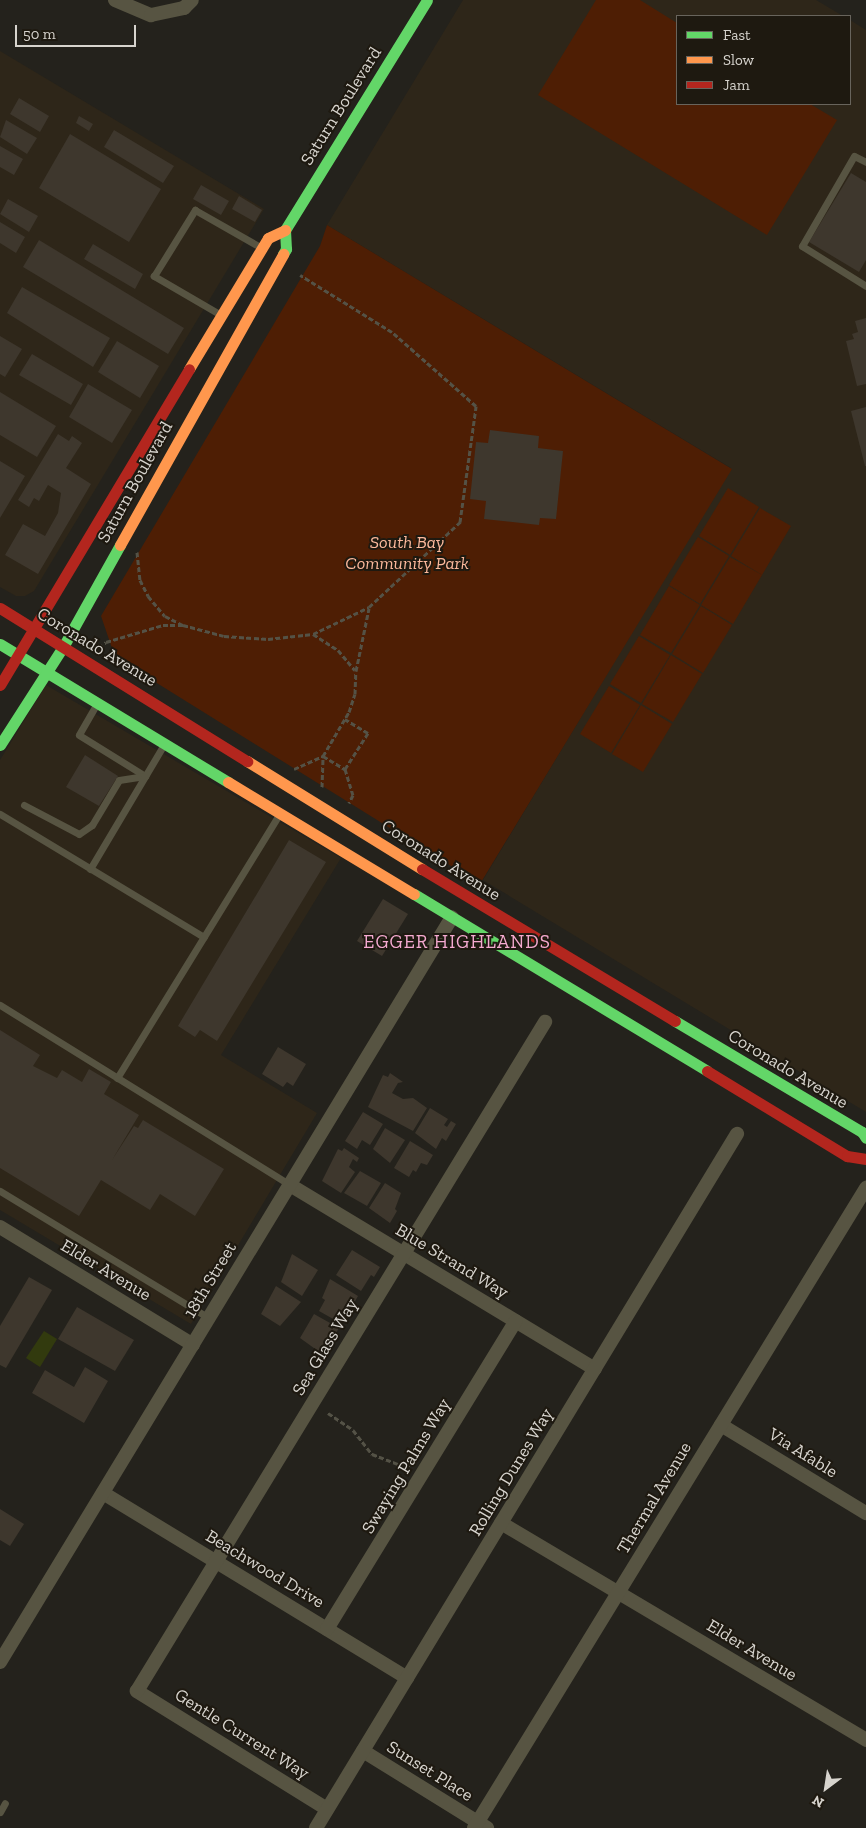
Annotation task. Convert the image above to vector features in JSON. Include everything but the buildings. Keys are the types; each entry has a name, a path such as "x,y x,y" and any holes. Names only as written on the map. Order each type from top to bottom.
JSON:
{"main road":[{"name":"Saturn Boulevard","path":"0,685 268,238 285,230 427,0"},
{"name":"Saturn Boulevard","path":"0,746 63,647 286,249 285,230"},
{"name":"Coronado Avenue","path":"0,608 465,896 862,1132 866,1138"},
{"path":"0,644 847,1156 866,1159"},
{"path":"452,917 465,896"}],"street":[{"path":"115,0 137,11 166,14 184,8 192,0"},
{"name":"18th Street","path":"0,1662 452,917"},
{"name":"Sea Glass Way","path":"137,1691 545,1022"},
{"name":"Rolling Dunes Way","path":"316,1828 737,1134"},
{"name":"Blue Strand Way","path":"290,1185 595,1369"},
{"name":"Thermal Avenue","path":"479,1826 618,1592 866,1188"},
{"name":"Elder Avenue","path":"0,1227 193,1345"},
{"name":"Swaying Palms Way","path":"328,1629 516,1321"},
{"name":"Via Afable","path":"721,1425 866,1513"},
{"name":"Beachwood Drive","path":"103,1493 407,1678"},
{"name":"Elder Avenue","path":"501,1523 866,1740"},
{"name":"Gentle Current Way","path":"137,1691 328,1810"},
{"name":"Sunset Place","path":"363,1752 479,1826"}],"lane":[{"path":"865,282 802,246 854,156 866,162"},
{"path":"221,316 154,276 195,210 262,248"},
{"path":"98,703 79,735 145,776"},
{"path":"90,869 165,743"},
{"path":"24,805 79,834 92,825 119,780 145,776"},
{"path":"117,1078 280,812"},
{"path":"0,814 204,938"},
{"path":"0,1005 290,1185"},
{"path":"0,1191 209,1318"},
{"path":"0,1812 5,1803"}],"path":[{"path":"137,552 140,580 148,596 165,616 183,626 224,636 268,639 313,634 369,607 460,522 476,406 392,332 300,275"},
{"path":"313,802 324,783 323,756 345,719 355,694 356,671 369,607"},
{"path":"99,648 106,642 152,627 183,626"},
{"path":"313,634 338,650 356,671"},
{"path":"345,719 368,733 345,769"},
{"path":"323,756 345,769 353,795 340,819"},
{"path":"288,771 323,756"},
{"path":"328,1413 354,1430 372,1454 417,1468"}],"shaded area":[{"path":"463,0 816,0 841,15 676,15 676,105 851,105 851,21 866,30 866,1112 483,880 731,468 327,225"},
{"path":"0,51 264,209 34,591 25,596 16,596 0,587"},
{"path":"46,685 341,858 221,1055 317,1113 191,1324 0,1210 0,760"},
{"path":"44,1331 57,1339 40,1367 26,1358"}],"green space":[{"path":"596,0 640,0 676,22 676,105 812,105 837,120 767,235 538,95"},
{"name":"South Bay Community Park","path":"327,225 732,469 480,884 115,657 101,616 320,246"},
{"path":"728,488 759,507 730,555 699,536"},
{"path":"760,508 791,526 762,575 731,556"},
{"path":"698,537 729,556 700,604 669,585"},
{"path":"730,557 762,575 733,624 701,605"},
{"path":"669,586 700,605 671,653 640,635"},
{"path":"701,606 732,625 703,673 672,654"},
{"path":"639,636 670,655 641,703 610,684"},
{"path":"671,655 702,674 673,722 642,704"},
{"path":"609,686 640,705 611,753 580,734"},
{"path":"641,705 672,724 643,772 612,754"}],"traffic: fast":[{"path":"283,254 286,249 285,230 427,0"},
{"path":"0,745 63,647 120,545"},
{"path":"0,644 228,782"},
{"path":"414,894 707,1071"},
{"path":"675,1021 862,1132 866,1138"}],"traffic: slow":[{"path":"189,369 268,238 285,230"},
{"path":"120,545 283,254"},
{"path":"247,761 422,869"},
{"path":"228,782 414,894"}],"traffic: jam":[{"path":"0,685 189,369"},
{"path":"0,608 247,761"},
{"path":"422,869 675,1021"},
{"path":"707,1071 847,1156 866,1159"}],"district":[{"name":"EGGER HIGHLANDS","path":"457,942"}]}
